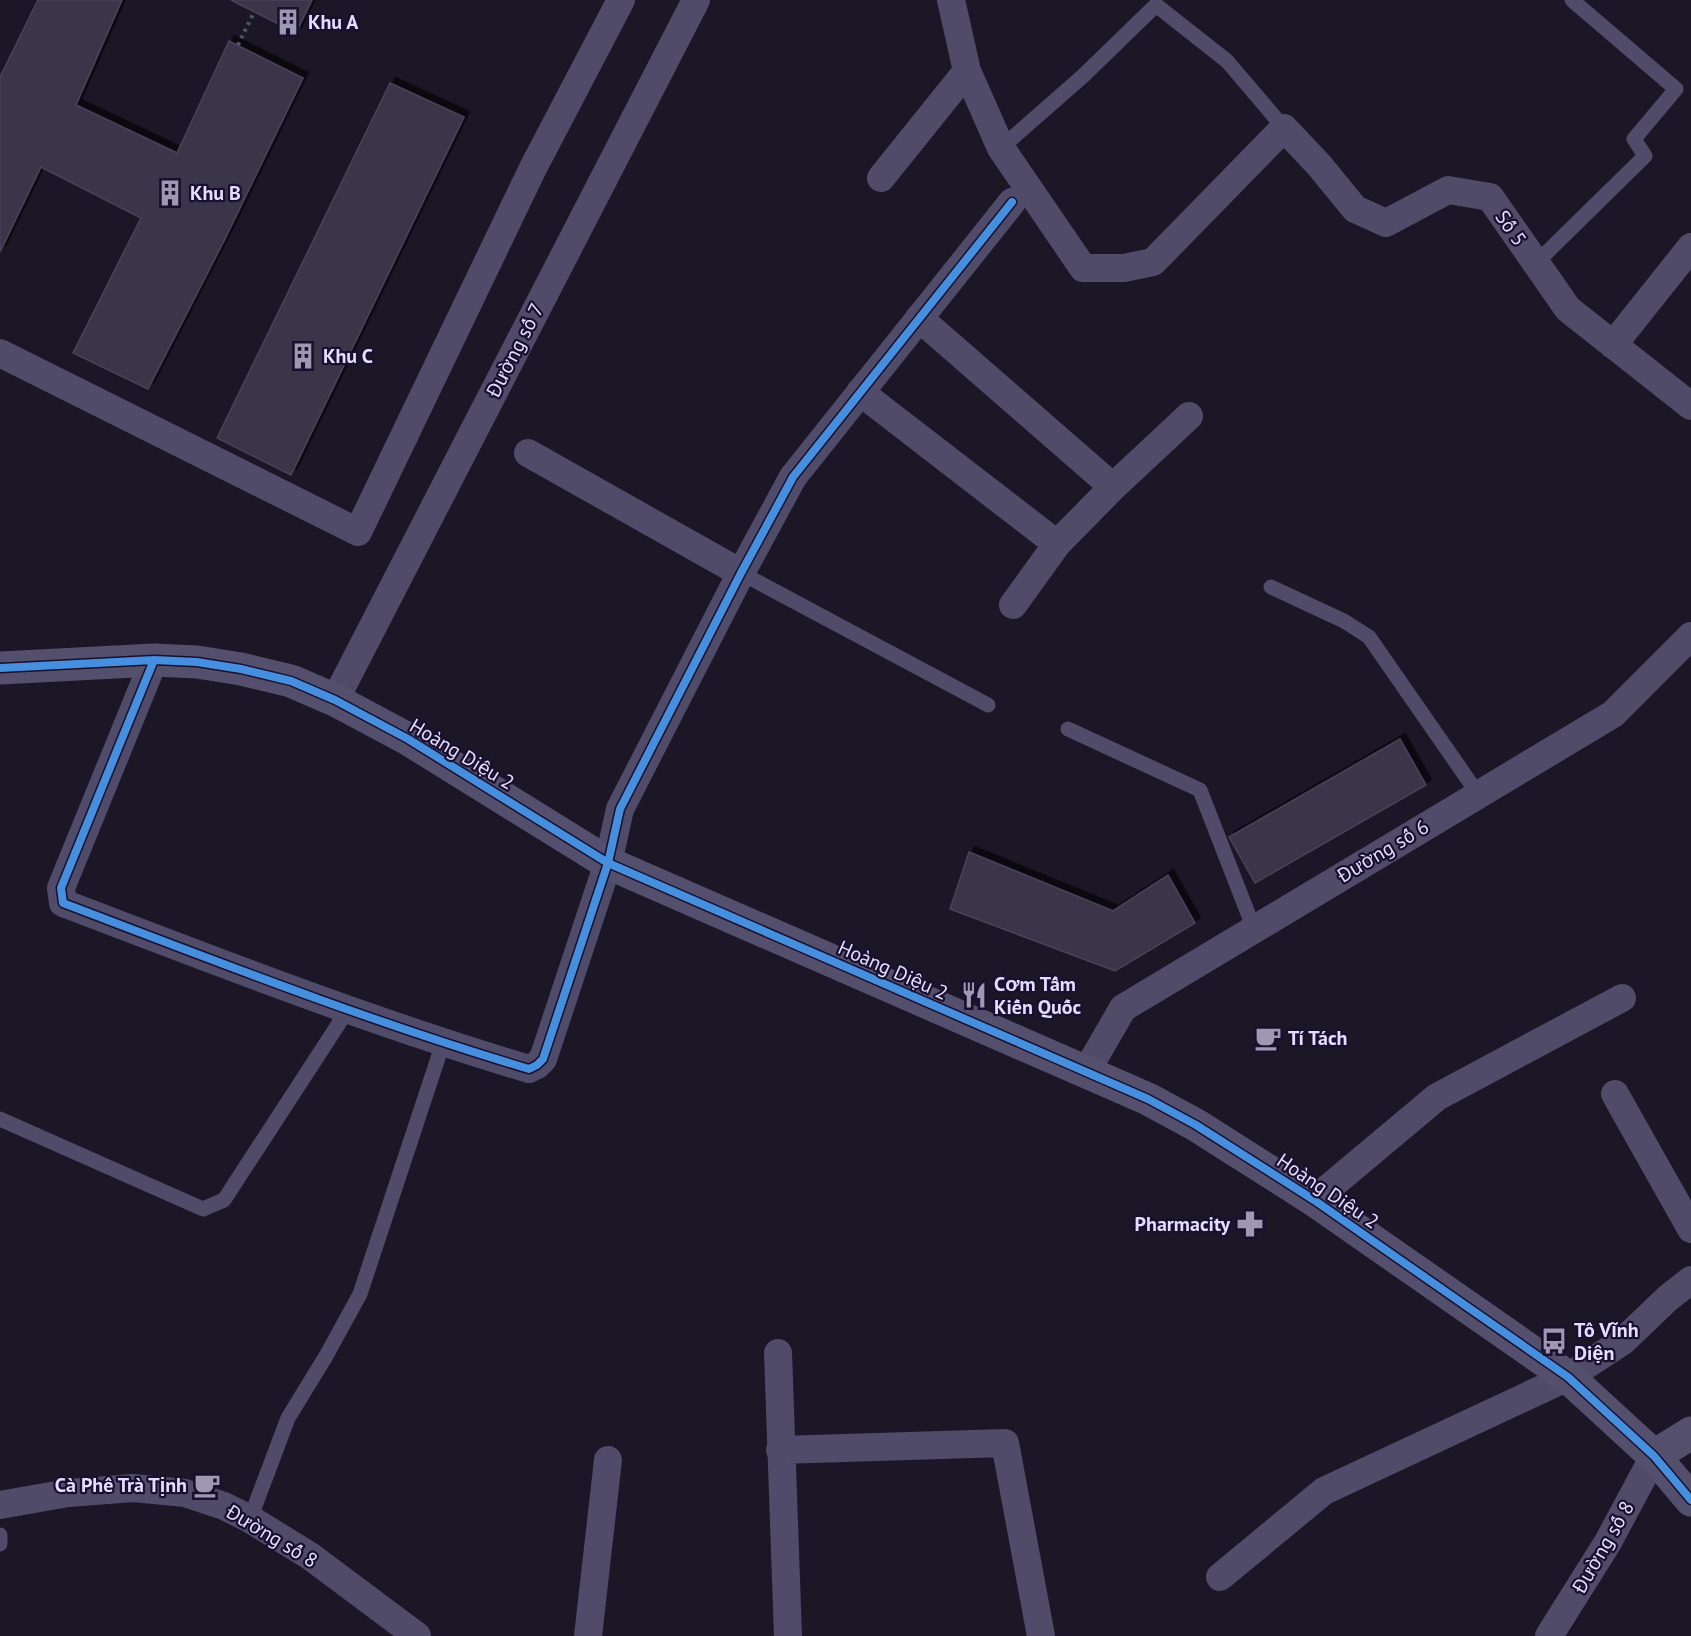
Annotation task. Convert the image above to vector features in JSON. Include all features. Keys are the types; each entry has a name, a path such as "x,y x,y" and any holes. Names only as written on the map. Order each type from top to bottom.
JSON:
{"street":[{"path":"0,353 358,532 532,168 621,0"},
{"name":"Đường số 7","path":"335,700 696,0"},
{"path":"951,0 967,71 1001,148 1024,185 1083,268 1124,268 1153,262 1284,128"},
{"path":"881,178 967,71"},
{"name":"Số 5","path":"1284,128 1319,165 1355,209 1386,222 1448,190 1490,197 1568,309 1691,406"},
{"path":"154,660 61,888 63,903 347,1011 529,1069 537,1065 543,1059 608,863 620,808 793,477 1012,202"},
{"path":"1613,345 1691,248"},
{"path":"919,318 1113,488"},
{"path":"860,392 1057,544"},
{"path":"1013,605 1057,544 1189,416"},
{"path":"528,453 741,573"},
{"name":"Đường số 6","path":"1086,1072 1123,1008 1613,714 1691,636"},
{"name":"Hoàng Diệu 2","path":"0,668 154,660 197,662 241,669 291,681 335,700 408,740 608,863 1148,1099 1196,1125 1314,1200 1568,1377 1654,1456 1691,1500"},
{"path":"1314,1200 1437,1098 1622,998"},
{"path":"1615,1094 1691,1229"},
{"path":"1220,1577 1324,1491 1568,1377 1623,1341 1668,1298 1691,1280"},
{"path":"778,1353 788,1636"},
{"path":"1654,1456 1691,1433"},
{"path":"780,1450 1005,1443 1041,1636"},
{"name":"Đường số 8","path":"1549,1636 1608,1542 1654,1456"},
{"path":"588,1636 608,1460"},
{"name":"Đường số 8","path":"0,1505 68,1493 133,1488 185,1493 224,1506 250,1519 310,1556 417,1636"}],"lane":[{"path":"1536,263 1645,156 1634,139 1676,89 1572,0"},
{"path":"1001,148 1083,76 1157,2 1227,61 1284,128"},
{"path":"741,573 988,705"},
{"path":"1271,587 1344,621 1368,637 1478,794"},
{"path":"1068,729 1200,790 1254,929"},
{"path":"0,1119 203,1209 224,1200 347,1011"},
{"path":"250,1519 288,1418 360,1294 443,1043"},
{"path":"0,1535 0,1544"}],"path":[{"path":"238,45 254,12"}],"building":[{"name":"Khu B","path":"38,0 122,0 76,105 177,153 229,41 303,78 226,237 148,389 73,353 141,218 41,167 0,252 0,77"},
{"name":"Khu A","path":"231,0 312,0 296,33"},
{"name":"Khu C","path":"390,83 464,117 291,475 217,438"},
{"path":"1400,739 1426,785 1255,883 1229,837"},
{"path":"969,852 1113,911 1168,875 1195,923 1115,971 950,909"}],"cycle path":[{"path":"154,660 61,888 63,903 411,1032 529,1069 537,1065 543,1059 608,863 620,809 793,477 1012,202"},
{"path":"0,668 154,660 197,662 241,669 291,681 335,700 408,739 608,863 1148,1099 1196,1125 1314,1200 1568,1377 1654,1456 1691,1500"}],"place":[{"name":"Khu A","path":"288,22"},
{"name":"Khu B","path":"170,193"},
{"name":"Khu C","path":"303,356"},
{"name":"Cơm Tấm Kiến Quốc","path":"974,995"},
{"name":"Tí Tách","path":"1268,1038"},
{"name":"Pharmacity","path":"1250,1224"},
{"name":"Tô Vĩnh Diện","path":"1554,1341"},
{"name":"Cà Phê Trà Tịnh","path":"207,1485"}]}
